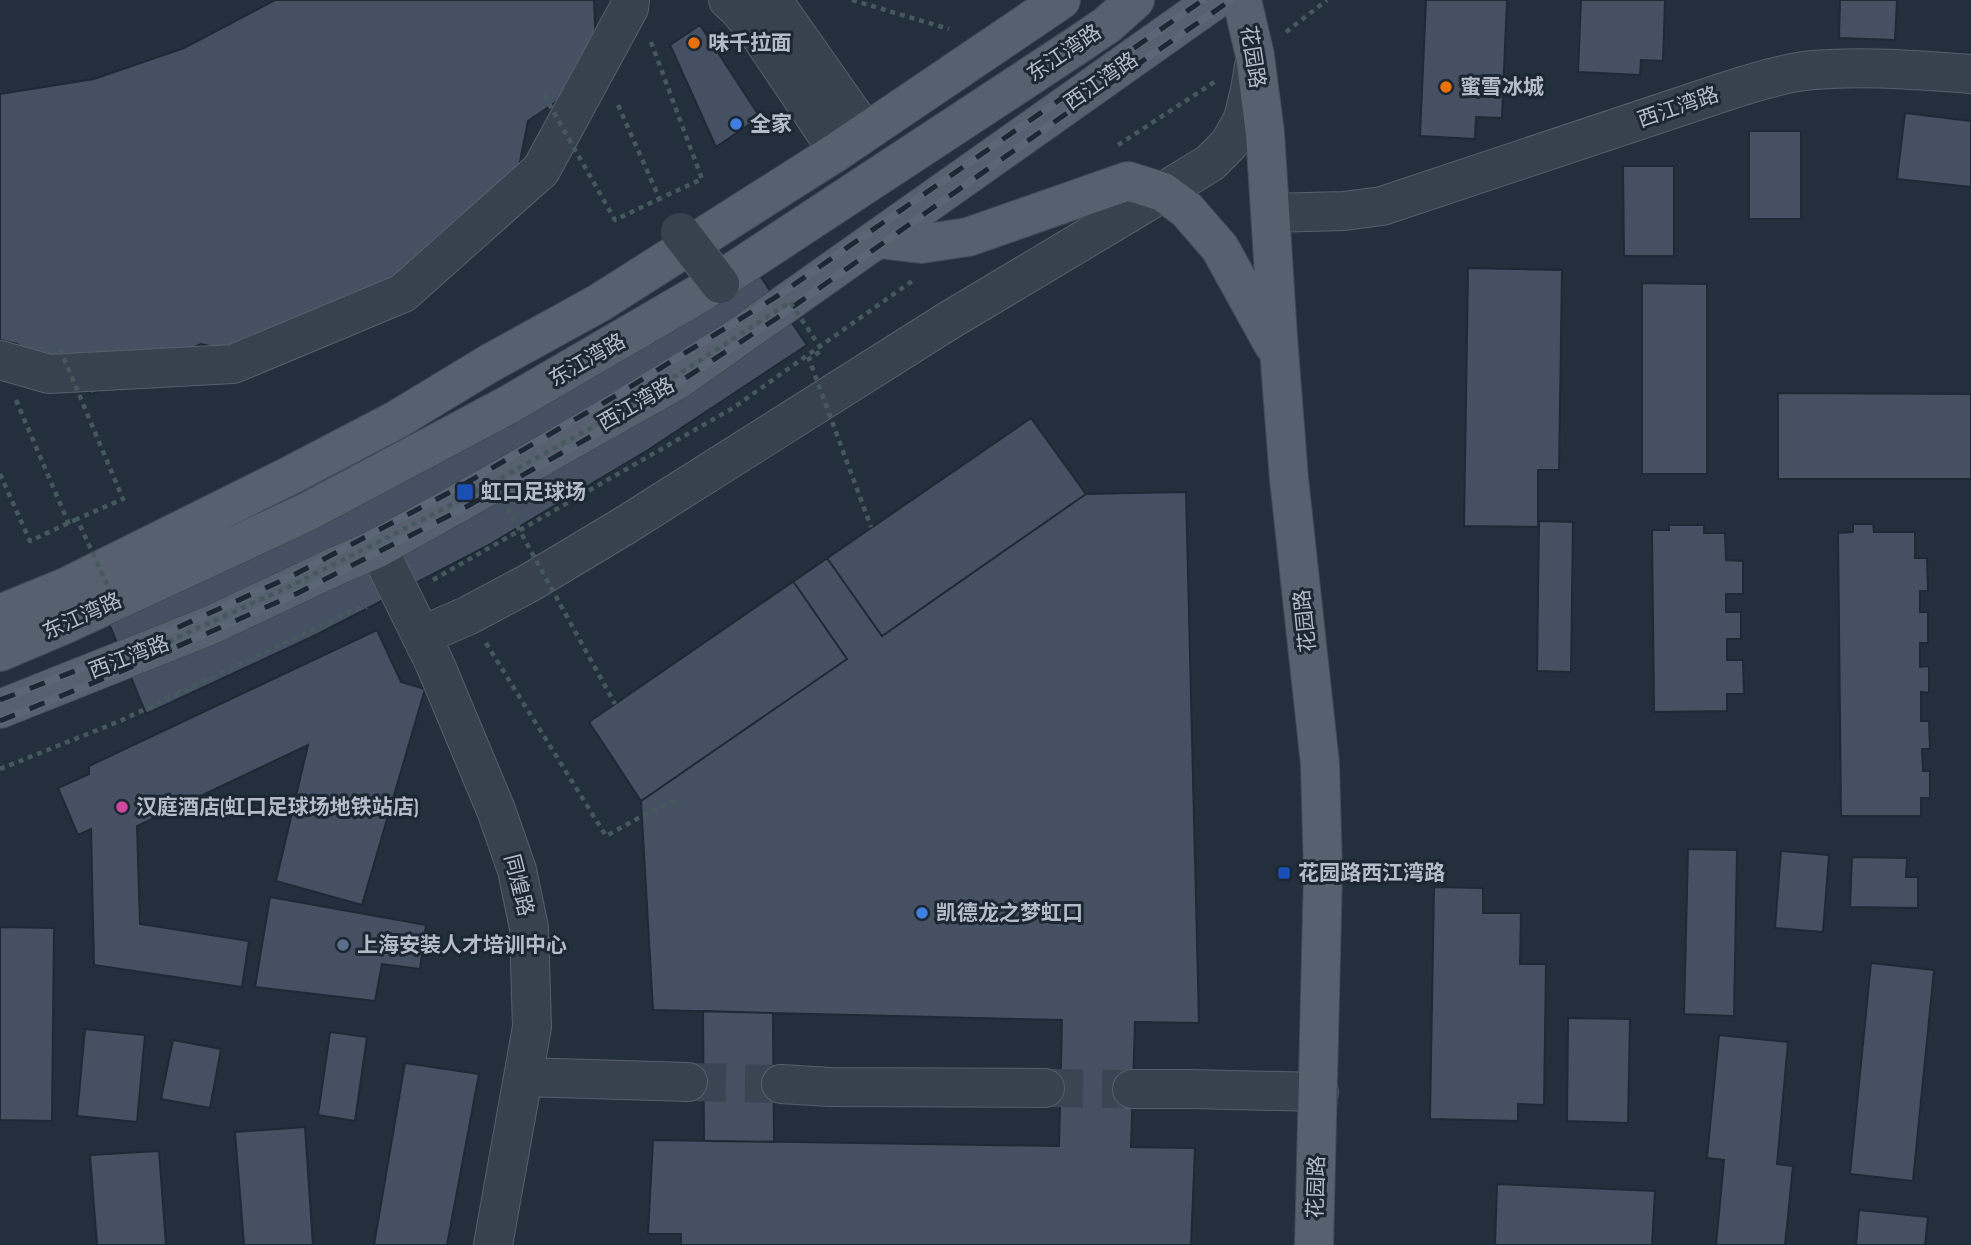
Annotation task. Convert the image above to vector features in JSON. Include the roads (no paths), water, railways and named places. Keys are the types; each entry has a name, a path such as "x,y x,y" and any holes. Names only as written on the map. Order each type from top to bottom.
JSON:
{"main road":[{"name":"东江湾路","path":"0,614 68,586 191,526 396,420 490,363 599,303 852,142 1061,0"},
{"name":"东江湾路","path":"0,652 307,512 508,405 618,342 702,292 1076,46 1107,25 1135,0"},
{"name":"西江湾路","path":"0,709 211,625 378,548 676,381 1215,0"},
{"name":"花园路","path":"1242,0 1255,56 1265,133 1289,479 1320,764 1322,872 1314,1245"},
{"path":"878,239 921,244 968,237 1128,181 1163,192 1187,210 1220,248 1279,355"}],"street":[{"path":"7,378 233,364 403,293 541,170 629,8 629,0"},
{"path":"728,0 852,142"},
{"path":"770,0 778,8 852,142"},
{"path":"428,650 481,609 624,526 948,321 1210,163 1229,144 1243,120 1255,56"},
{"name":"西江湾路","path":"1270,214 1344,211 1382,206 1760,80 1803,71 1883,68 1971,74"},
{"path":"671,219 720,284"},
{"name":"同煌路","path":"378,548 428,650 496,810 517,870 530,928 532,1027 494,1245"},
{"path":"523,1077 688,1083"},
{"path":"781,1084 1045,1088"},
{"path":"1132,1089 1319,1092"}],"tunnel":[{"path":"688,1082 781,1084"},
{"path":"1045,1088 1132,1089"}],"railway":[{"path":"0,700 114,656 290,577 456,489 617,395 779,295 1203,0"},
{"path":"0,721 122,671 298,593 466,507 629,415 777,318 1231,0"}],"place":[{"name":"味千拉面","path":"694,43"},
{"name":"蜜雪冰城","path":"1446,87"},
{"name":"全家","path":"736,124"},
{"name":"虹口足球场","path":"465,492"},
{"name":"汉庭酒店(虹口足球场地铁站店)","path":"122,807"},
{"name":"花园路西江湾路","path":"1284,873"},
{"name":"凯德龙之梦虹口","path":"922,913"},
{"name":"上海安装人才培训中心","path":"343,945"}]}
